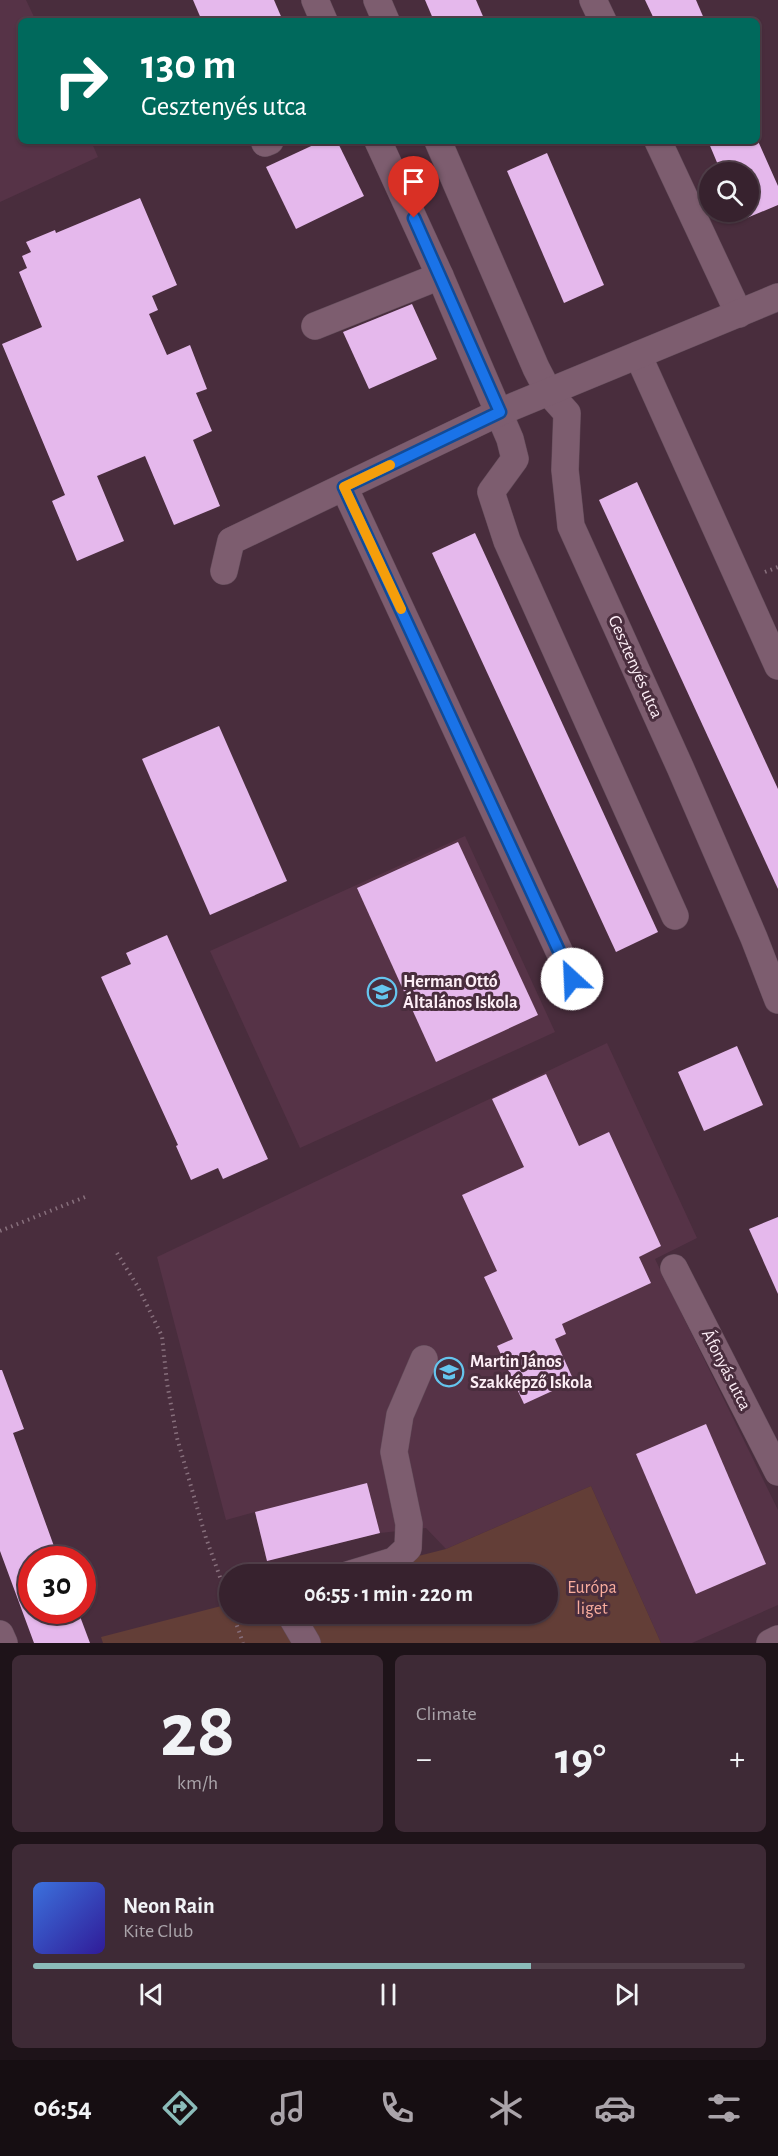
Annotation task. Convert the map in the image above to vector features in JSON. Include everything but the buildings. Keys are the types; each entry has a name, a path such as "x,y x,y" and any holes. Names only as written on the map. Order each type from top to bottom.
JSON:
{"street":[{"path":"315,0 323,18"},
{"path":"377,0 385,18"},
{"path":"593,0 602,18"},
{"path":"379,144 441,276 510,439 515,459 491,492 507,541 675,916"},
{"name":"Gesztenyés utca","path":"439,144 536,368 549,393 567,413 566,470 571,526 680,767 754,938 778,1000"},
{"path":"659,144 739,314"},
{"path":"315,326 441,276"},
{"path":"224,571 231,541 500,412 778,297"},
{"path":"638,355 778,666"},
{"path":"344,487 572,979"},
{"name":"Áfonyás utca","path":"674,1268 778,1472"},
{"path":"384,1564 394,1561 408,1548 409,1524 394,1452 400,1415 424,1359"},
{"path":"296,1624 307,1643"},
{"path":"0,1634 4,1643"},
{"path":"770,1643 778,1639"}],"path":[{"path":"0,1231 85,1197"},
{"path":"117,1253 138,1287 162,1336 167,1383 177,1438 219,1574"},
{"path":"236,1624 243,1643"}],"shaded area":[{"path":"0,0 26,0 35,18 18,18 18,144 92,144 98,157 0,202"},
{"name":"Herman Ottó Általános Iskola","path":"465,836 555,1032 300,1148 210,951"},
{"name":"Martin János Szakképző Iskola","path":"607,1043 697,1238 655,1259 778,1510 778,1605 692,1643 661,1643 591,1486 446,1549 426,1528 380,1533 267,1561 255,1512 226,1520 157,1257"}],"green space":[{"name":"Európa liget","path":"591,1486 661,1643 103,1643 101,1637 219,1607 219,1624 558,1624 558,1564 387,1564 446,1549"}],"slow traffic":[{"path":"390,465 344,487 401,609"}],"place":[{"name":"Herman Ottó Általános Iskola","path":"382,992"},
{"name":"Martin János Szakképző Iskola","path":"449,1372"}],"route":[{"path":"414,218 500,412 344,487 572,979"}]}
